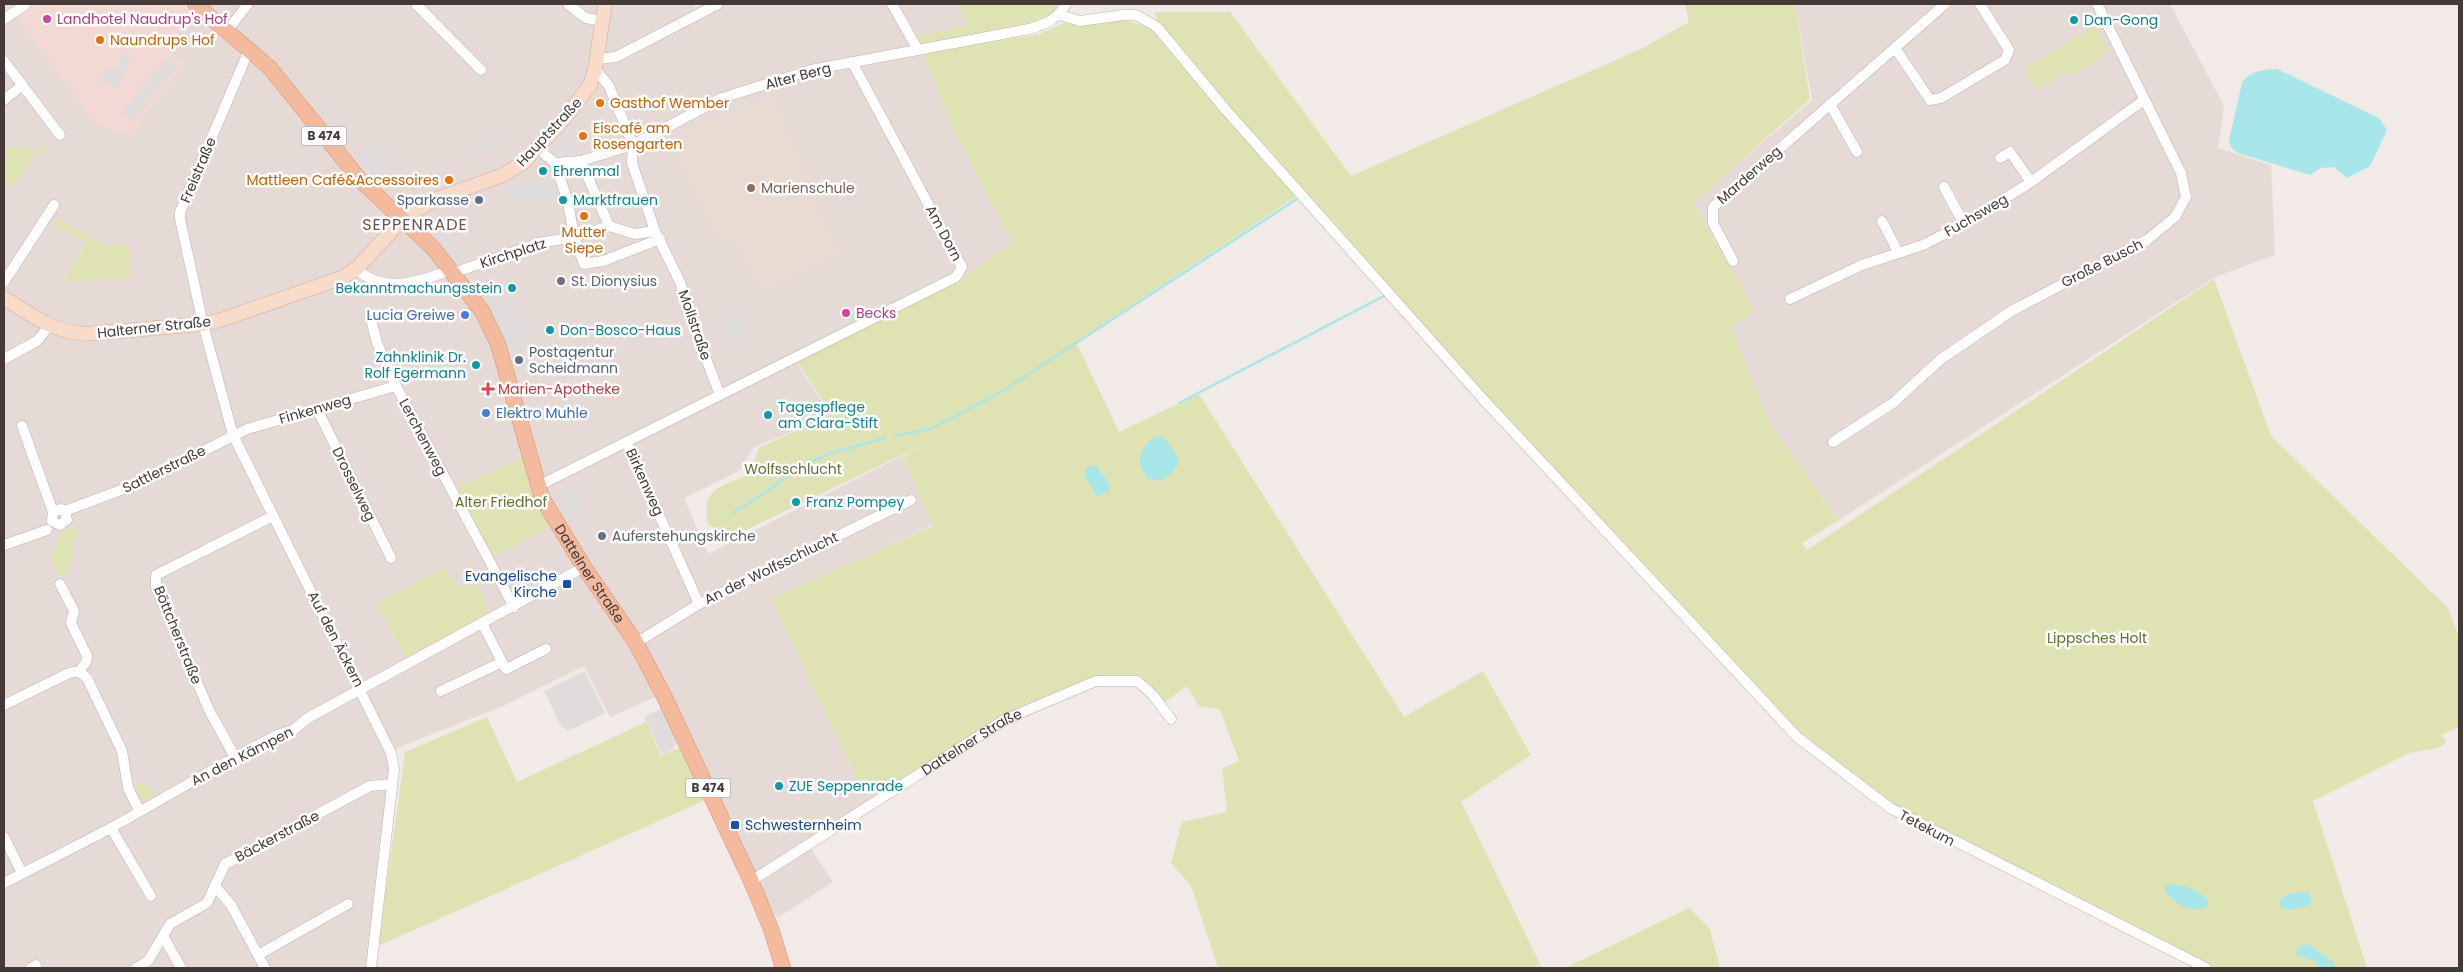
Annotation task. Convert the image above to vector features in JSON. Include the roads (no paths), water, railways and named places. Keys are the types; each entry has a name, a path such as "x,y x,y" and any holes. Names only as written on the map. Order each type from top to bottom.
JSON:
{"main road":[{"name":"B 474","path":"194,4 227,31 247,54 270,68 361,181 402,220"},
{"name":"Dattelner Straße","path":"402,220 433,248 482,311 491,326 538,486 547,508 584,567 636,643 686,738 751,881 771,929 783,968"}],"street":[{"path":"4,19 26,4"},
{"path":"227,31 248,4"},
{"path":"416,4 481,70"},
{"path":"568,4 586,18 602,21"},
{"name":"Hauptstraße","path":"402,220 431,201 517,168 537,148 586,92 596,64 605,4"},
{"path":"596,64 616,58 718,4"},
{"path":"892,4 918,50"},
{"path":"1060,15 1066,4"},
{"name":"Marderweg","path":"1733,262 1713,223 1713,206 1945,4"},
{"path":"1895,48 1930,100 1941,98 2005,60 2008,50 1980,4"},
{"name":"Große Busch","path":"1833,442 1893,404 1941,360 2013,310 2147,240 2175,217 2186,196 2182,173 2097,4"},
{"name":"Alter Berg","path":"555,163 581,161 633,145 722,98 804,73 852,62 1029,29 1048,23 1060,15"},
{"name":"Tetekum","path":"1060,15 1080,22 1122,15 1136,15 1157,27 1225,109 1482,398 1797,737 1890,808 2206,968"},
{"name":"Freistraße","path":"202,324 180,212 247,54"},
{"path":"4,62 60,135"},
{"name":"Am Dorn","path":"720,394 956,277 961,271 962,267 852,62"},
{"name":"Mollstraße","path":"596,64 609,86 633,145 632,163 658,235 680,282 720,394"},
{"path":"4,100 21,86"},
{"name":"Fuchsweg","path":"1790,299 1862,265 1922,244 1964,224 2031,182 2144,100"},
{"path":"1830,104 1857,152"},
{"path":"537,148 555,163 568,202 574,236 581,260 586,264 603,261 658,235"},
{"path":"2000,158 2010,152 2031,182"},
{"path":"581,161 610,226 635,234 658,235"},
{"path":"1944,187 1964,224"},
{"path":"4,282 54,205"},
{"name":"Halterner Straße","path":"4,298 49,326 74,334 202,324 221,320 341,278 356,270 402,220"},
{"path":"1882,221 1898,252"},
{"name":"Kirchplatz","path":"356,270 370,279 387,283 408,284 539,243 610,226"},
{"name":"Lerchenweg","path":"370,316 377,343 396,386 514,607"},
{"name":"Auf den Äckern","path":"202,324 234,434 391,752 394,769 371,968"},
{"path":"4,359 37,341 49,326"},
{"name":"Finkenweg","path":"234,434 396,386"},
{"path":"538,486 627,443 720,394"},
{"name":"Drosselweg","path":"317,409 390,558"},
{"path":"22,426 53,512"},
{"name":"Sattlerstraße","path":"65,511 67,520 60,525 52,521 53,512 61,509 65,511 142,482 234,434"},
{"name":"Birkenweg","path":"627,443 699,604"},
{"name":"An der Wolfsschlucht","path":"636,643 699,604 911,500"},
{"name":"Böttcherstraße","path":"235,758 205,701 156,587 156,574 273,516"},
{"path":"4,545 46,530"},
{"name":"An den Kämpen","path":"4,884 111,828 139,810 277,735 293,730 308,718 482,625 584,567"},
{"path":"60,584 74,611 71,623 87,656 86,662 79,672"},
{"path":"482,625 506,669 546,649"},
{"path":"441,691 502,662"},
{"path":"4,705 69,673 79,672 87,678 122,751 128,788 139,810"},
{"name":"Dattelner Straße","path":"751,881 997,725 1096,681 1136,681 1152,694 1171,719"},
{"name":"Bäckerstraße","path":"136,968 148,961 170,924 207,903 226,864 370,786 392,784"},
{"path":"111,828 151,896"},
{"path":"4,837 22,873"},
{"path":"216,886 231,905 265,968"},
{"path":"258,954 348,904"},
{"path":"163,936 181,968"}],"water":[{"path":"2277,69 2379,118 2387,130 2370,166 2347,178 2334,167 2321,168 2310,175 2238,153 2231,147 2229,140 2242,83 2253,73"},
{"path":"1157,436 1163,437 1174,451 1178,461 1178,465 1174,470 1160,481 1148,479 1141,467 1140,461 1142,450"},
{"path":"1092,465 1097,466 1109,484 1110,491 1097,496 1084,475 1087,468"},
{"path":"2169,884 2195,890 2208,900 2207,906 2196,910 2184,907 2165,892 2165,887"},
{"path":"2308,892 2312,898 2309,905 2291,910 2280,907 2279,902 2288,894"},
{"path":"2308,944 2332,961 2337,968 2321,968 2312,960 2295,955 2295,951 2300,946"}],"waterway":[{"path":"894,436 930,429 1001,392 1297,199"},
{"path":"1179,403 1384,296"},
{"path":"733,513 771,489 796,468 831,453 885,438"}],"place":[{"name":"Landhotel Naudrup's Hof","path":"47,19"},
{"name":"Dan-Gong","path":"2074,20"},
{"name":"Naundrups Hof","path":"100,40"},
{"name":"Gasthof Wember","path":"600,103"},
{"name":"Eiscafé am Rosengarten","path":"583,136"},
{"name":"Ehrenmal","path":"543,171"},
{"name":"Mattleen Café&Accessoires","path":"449,180"},
{"name":"Marienschule","path":"751,188"},
{"name":"Sparkasse","path":"479,200"},
{"name":"Marktfrauen","path":"563,200"},
{"name":"Mutter Siepe","path":"584,216"},
{"name":"St. Dionysius","path":"561,281"},
{"name":"Bekanntmachungsstein","path":"512,288"},
{"name":"Becks","path":"846,313"},
{"name":"Lucia Greiwe","path":"465,315"},
{"name":"Don-Bosco-Haus","path":"550,330"},
{"name":"Postagentur Scheidmann","path":"519,360"},
{"name":"Zahnklinik Dr. Rolf Egermann","path":"476,365"},
{"name":"Marien-Apotheke","path":"488,389"},
{"name":"Elektro Muhle","path":"486,413"},
{"name":"Tagespflege am Clara-Stift","path":"768,415"},
{"name":"Franz Pompey","path":"796,502"},
{"name":"Auferstehungskirche","path":"602,536"},
{"name":"Evangelische Kirche","path":"567,584"},
{"name":"ZUE Seppenrade","path":"779,786"},
{"name":"Schwesternheim","path":"735,825"}],"district":[{"name":"SEPPENRADE","path":"415,224"}],"park label":[{"name":"Wolfsschlucht","path":"793,469"},
{"name":"Alter Friedhof","path":"501,502"},
{"name":"Lippsches Holt","path":"2097,638"}]}
